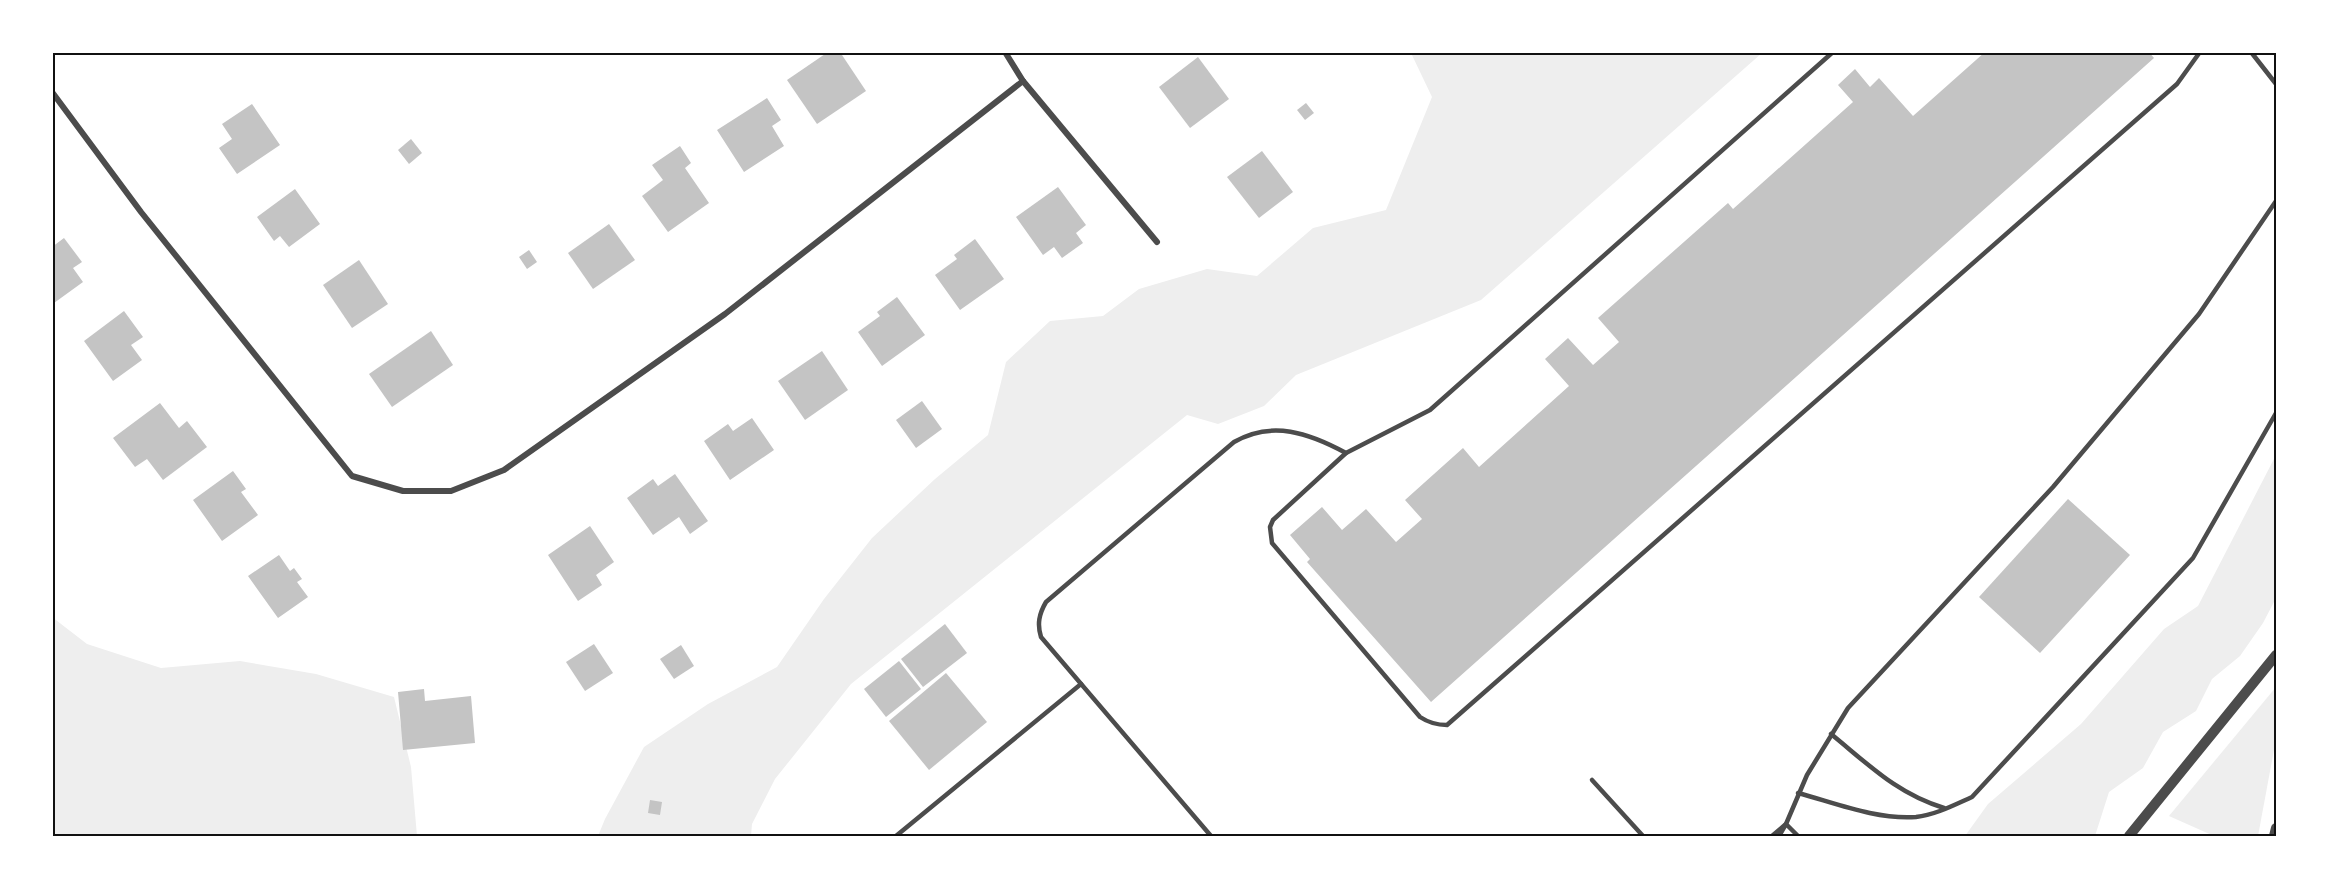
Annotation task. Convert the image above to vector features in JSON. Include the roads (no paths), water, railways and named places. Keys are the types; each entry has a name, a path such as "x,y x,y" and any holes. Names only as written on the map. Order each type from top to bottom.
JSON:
{"street":[{"path":"1005,52 1023,81 1157,242"},
{"path":"52,92 141,212 352,476 403,491 451,491 504,470 725,314 1023,81"},
{"path":"2128,837 2277,655"},
{"path":"2274,837 2277,828"}],"lane":[{"path":"1833,52 1430,411 1346,453 1278,514 1270,527 1272,543 1420,717 1437,725 1447,725 2177,84 2200,52"},
{"path":"2252,52 2277,84"},
{"path":"1779,837 1798,793 1848,708 2053,486 2199,314 2277,201"},
{"path":"1798,793 1886,816 1917,817 1946,809 1972,797 2193,558 2277,413"},
{"path":"1211,837 1041,637 1038,619 1046,602 1234,442 1249,433 1266,429 1299,434 1330,444 1346,453"},
{"path":"896,837 1081,684"},
{"path":"1831,734 1899,790 1921,801 1946,809"},
{"path":"1592,780 1643,837"},
{"path":"1772,837 1786,824"},
{"path":"1786,824 1798,837"}]}
